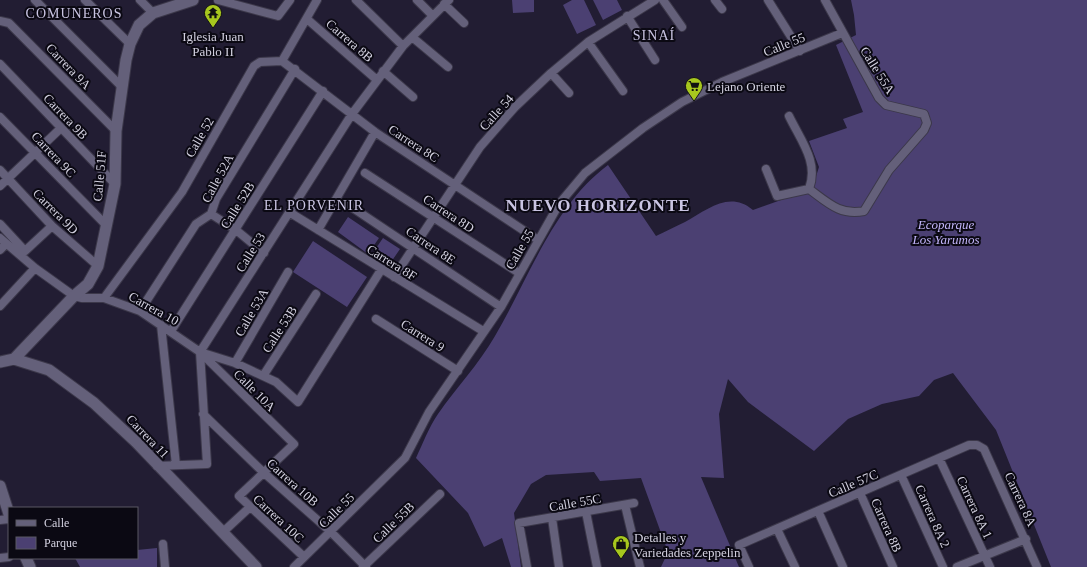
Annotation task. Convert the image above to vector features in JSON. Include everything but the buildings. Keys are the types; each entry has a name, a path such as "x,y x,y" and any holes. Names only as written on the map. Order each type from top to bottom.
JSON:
{"street":[{"path":"34,0 122,87"},
{"path":"85,0 130,44"},
{"path":"140,0 153,13"},
{"name":"Calle 51F","path":"14,358 74,296 88,284 98,266 115,184 116,131 122,87 130,44 139,25 153,13 193,0"},
{"path":"218,0 243,3 278,16 290,0"},
{"path":"282,60 307,20 317,0"},
{"path":"356,0 403,46"},
{"path":"417,0 433,16"},
{"name":"Calle 54","path":"394,278 454,184 480,147 515,107 550,73 588,42 627,16 655,0"},
{"path":"663,0 682,26"},
{"path":"716,0 722,9"},
{"path":"768,0 800,51"},
{"name":"Calle 55A","path":"809,189 839,210 852,214 864,211 889,170 924,130 927,123 924,114 886,105 879,98 825,0"},
{"path":"447,2 464,23"},
{"name":"Calle 53","path":"200,352 352,114 403,46 447,2"},
{"path":"627,16 655,60"},
{"name":"Carrera 8B","path":"307,20 377,80"},
{"name":"Carrera 9A","path":"2,21 9,23 116,131"},
{"name":"Calle 55","path":"294,567 405,458 429,412 458,371 483,331 501,307 559,204 585,173 643,128 682,102 716,85 842,33"},
{"path":"412,37 448,67"},
{"path":"588,42 623,91"},
{"name":"Carrera 8C","path":"282,60 375,132 538,240"},
{"name":"Calle 52","path":"104,298 182,192 254,66 260,62 282,60"},
{"name":"Carrera 9B","path":"0,64 115,184"},
{"name":"Calle 52A","path":"140,312 196,224 211,214 216,199 295,69"},
{"name":"Carrera 8B","path":"383,71 413,96"},
{"path":"550,73 569,93"},
{"name":"Calle 52B","path":"171,331 323,91"},
{"path":"766,169 778,196 809,189 812,181 812,164 789,116"},
{"name":"Carrera 9C","path":"0,117 107,226"},
{"path":"0,186 61,128"},
{"path":"318,230 375,132"},
{"name":"Carrera 9D","path":"0,170 52,226 98,266"},
{"name":"Carrera 8D","path":"365,173 519,273"},
{"name":"Carrera 8E","path":"347,204 501,307"},
{"name":"Carrera 8F","path":"289,212 394,278 483,331"},
{"path":"211,214 236,230 264,253"},
{"path":"0,224 25,250 52,226"},
{"name":"Carrera 10","path":"0,238 35,268 74,296 82,298 104,298 140,312 171,331 200,352 235,363 276,382 298,402 381,270"},
{"path":"0,250 6,244"},
{"path":"0,306 35,268"},
{"name":"Calle 53A","path":"235,363 288,272"},
{"name":"Calle 53B","path":"263,376 316,294"},
{"name":"Carrera 9","path":"376,319 458,371"},
{"path":"161,325 176,465"},
{"path":"157,466 207,464 200,352"},
{"name":"Calle 10A","path":"200,352 294,444 263,472"},
{"path":"0,362 14,358"},
{"name":"Carrera 11","path":"14,358 49,370 83,394 128,434 157,466 256,567"},
{"name":"Carrera 10B","path":"204,414 263,472 331,532 365,566"},
{"name":"Calle 57C","path":"749,567 739,545 969,445 977,445"},
{"name":"Carrera 8A","path":"977,445 984,449 1038,567"},
{"name":"Carrera 8A 1","path":"939,458 990,567"},
{"name":"Carrera 10C","path":"263,472 238,496 304,557"},
{"name":"Carrera 8A 2","path":"901,475 943,567"},
{"path":"0,486 8,511"},
{"name":"Carrera 8B","path":"860,493 893,567"},
{"name":"Calle 55B","path":"365,566 440,494"},
{"name":"Calle 55C","path":"527,567 519,523 634,503"},
{"path":"625,505 640,567"},
{"path":"223,532 250,507"},
{"path":"818,511 843,567"},
{"path":"586,512 597,567"},
{"path":"552,518 560,567"},
{"path":"778,529 795,567"},
{"path":"957,567 1026,539"},
{"path":"163,544 165,567"}],"green space":[{"path":"512,0 534,0 534,12 513,13"},
{"path":"572,0 584,0 596,25 577,34 563,5"},
{"path":"593,0 617,0 622,10 603,20"},
{"name":"Ecoparque Los Yarumos","path":"851,0 1087,0 1087,567 1051,567 996,430 953,373 934,380 919,396 882,404 848,419 814,451 748,402 728,379 719,414 724,478 701,477 739,567 661,567 668,552 641,478 600,481 594,472 546,475 531,484 514,513 521,567 511,567 502,538 484,547 468,513 416,458 435,419 489,346 557,222 572,201 589,182 608,165 656,236 718,204 735,202 744,204 753,210 812,189 819,167 809,141 847,128 843,119 863,112 836,45 856,35"},
{"path":"348,217 379,238 368,254 338,232"},
{"path":"383,238 400,249 387,268 370,257"},
{"path":"313,241 367,277 347,307 293,272"},
{"path":"157,548 157,567 80,567 76,559 138,559 138,550"}],"place":[{"name":"Iglesia Juan Pablo II","path":"213,28"},
{"name":"Lejano Oriente","path":"694,101"},
{"name":"Detalles y Variedades Zeppelin","path":"621,559"}],"district":[{"name":"COMUNEROS","path":"74,13"},
{"name":"SINAÍ","path":"654,35"},
{"name":"EL PORVENIR","path":"314,205"},
{"name":"NUEVO HORIZONTE","path":"598,205"}]}
